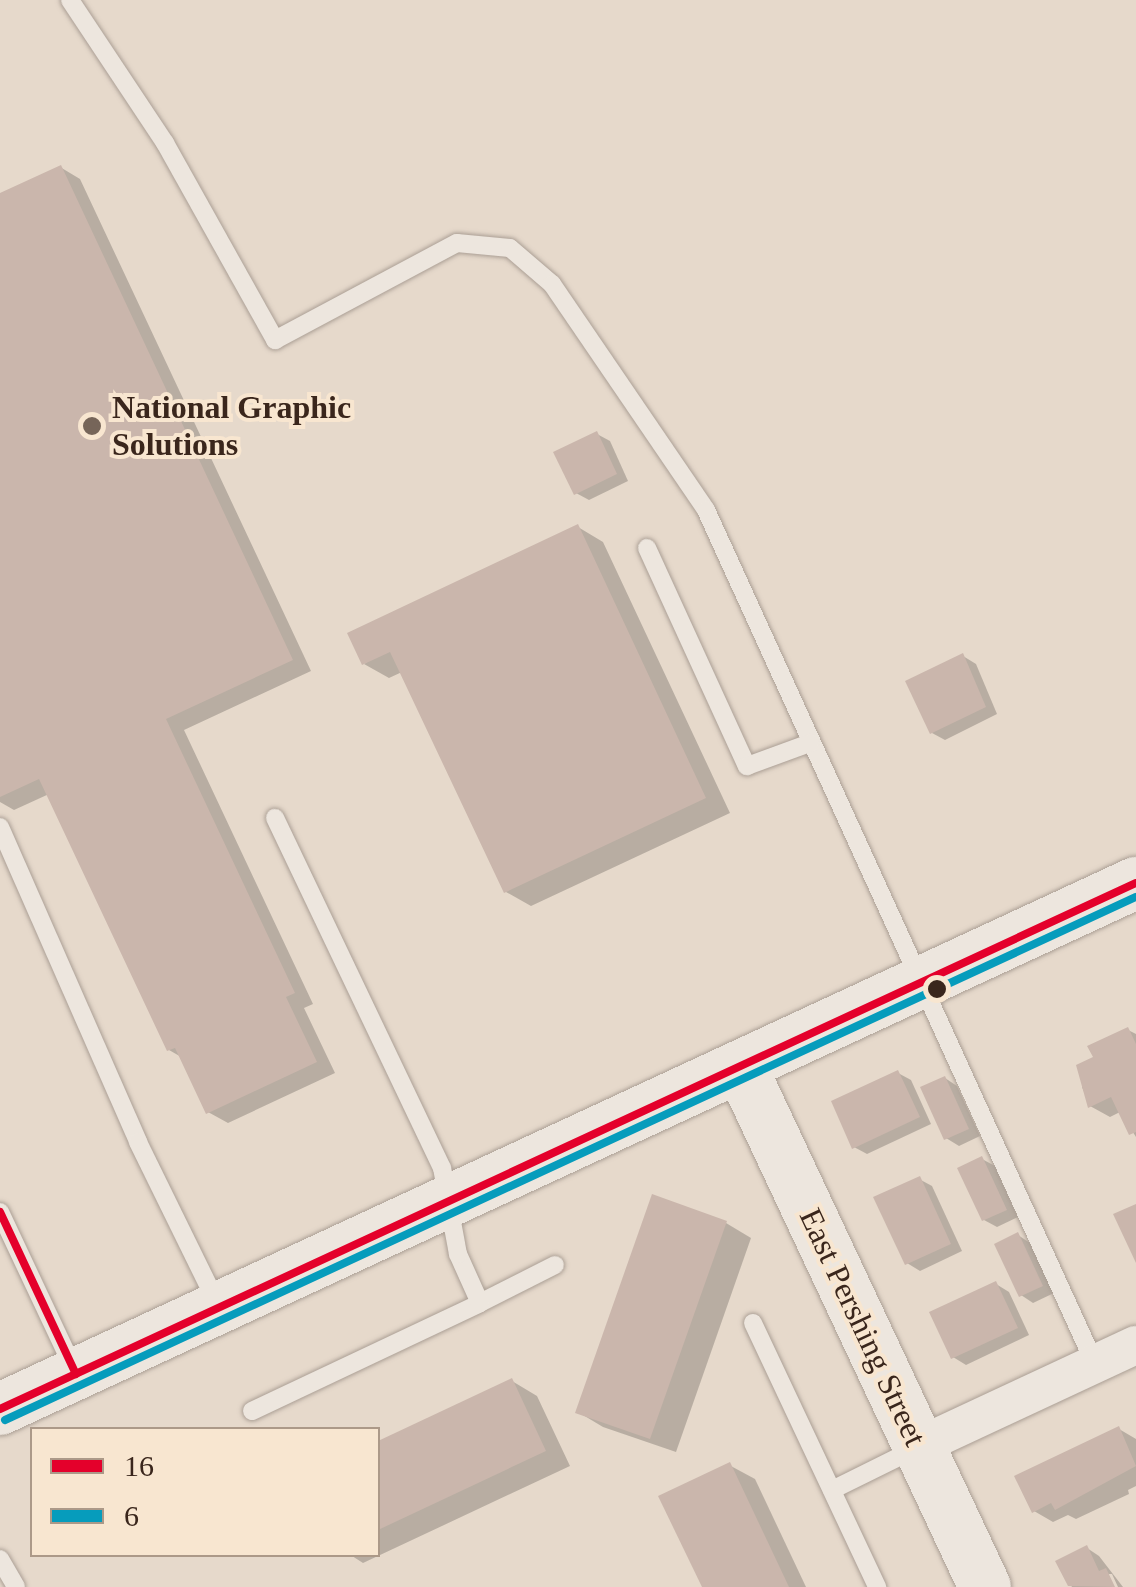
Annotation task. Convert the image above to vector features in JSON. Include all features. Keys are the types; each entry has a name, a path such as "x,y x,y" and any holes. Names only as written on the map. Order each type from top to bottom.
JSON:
{"main road":[{"path":"0,1410 1136,883"},
{"name":"East Pershing Street","path":"741,1068 985,1587"}],"street":[{"path":"920,1446 1136,1346"}],"lane":[{"path":"70,0 165,143 275,340 458,242 510,248 552,284 706,510 1095,1364"},
{"path":"646,548 747,766 810,743"},
{"path":"275,818 442,1168 458,1254 480,1303"},
{"path":"0,827 138,1142 220,1308"},
{"path":"2,1219 76,1374"},
{"path":"252,1411 554,1265"},
{"path":"753,1322 877,1587"},
{"path":"832,1490 920,1446"},
{"path":"0,1559 16,1587"}],"building":[{"name":"National Graphic Solutions","path":"61,165 293,660 166,719 295,993 286,997 317,1062 206,1114 175,1048 167,1051 39,779 0,797 0,193"},
{"path":"597,431 617,474 574,495 553,452"},
{"path":"578,524 706,798 504,893 390,652 362,665 347,633"},
{"path":"963,653 986,707 930,734 905,681"},
{"path":"1128,1027 1136,1044 1136,1132 1129,1135 1111,1097 1088,1108 1076,1065 1093,1057 1087,1046"},
{"path":"898,1070 920,1117 852,1149 831,1101"},
{"path":"945,1076 969,1129 944,1140 920,1087"},
{"path":"982,1156 1007,1210 982,1221 957,1168"},
{"path":"920,1176 951,1244 905,1265 873,1197"},
{"path":"652,1194 727,1221 650,1439 575,1413"},
{"path":"1136,1204 1136,1263 1113,1214"},
{"path":"1018,1232 1043,1286 1019,1297 994,1244"},
{"path":"996,1281 1018,1328 951,1359 929,1312"},
{"path":"512,1378 546,1451 380,1529 380,1440"},
{"path":"1119,1426 1136,1466 1055,1510 1051,1503 1032,1513 1014,1476"},
{"path":"730,1462 789,1587 702,1587 658,1496"},
{"path":"1087,1545 1099,1571 1106,1568 1115,1587 1068,1586 1055,1561"}],"transit line":[{"name":"16","path":"0,1409 1136,883"},
{"name":"6","path":"5,1420 1136,897"},
{"name":"16","path":"0,1212 76,1374"}],"place":[{"name":"National Graphic Solutions","path":"92,426"}]}
